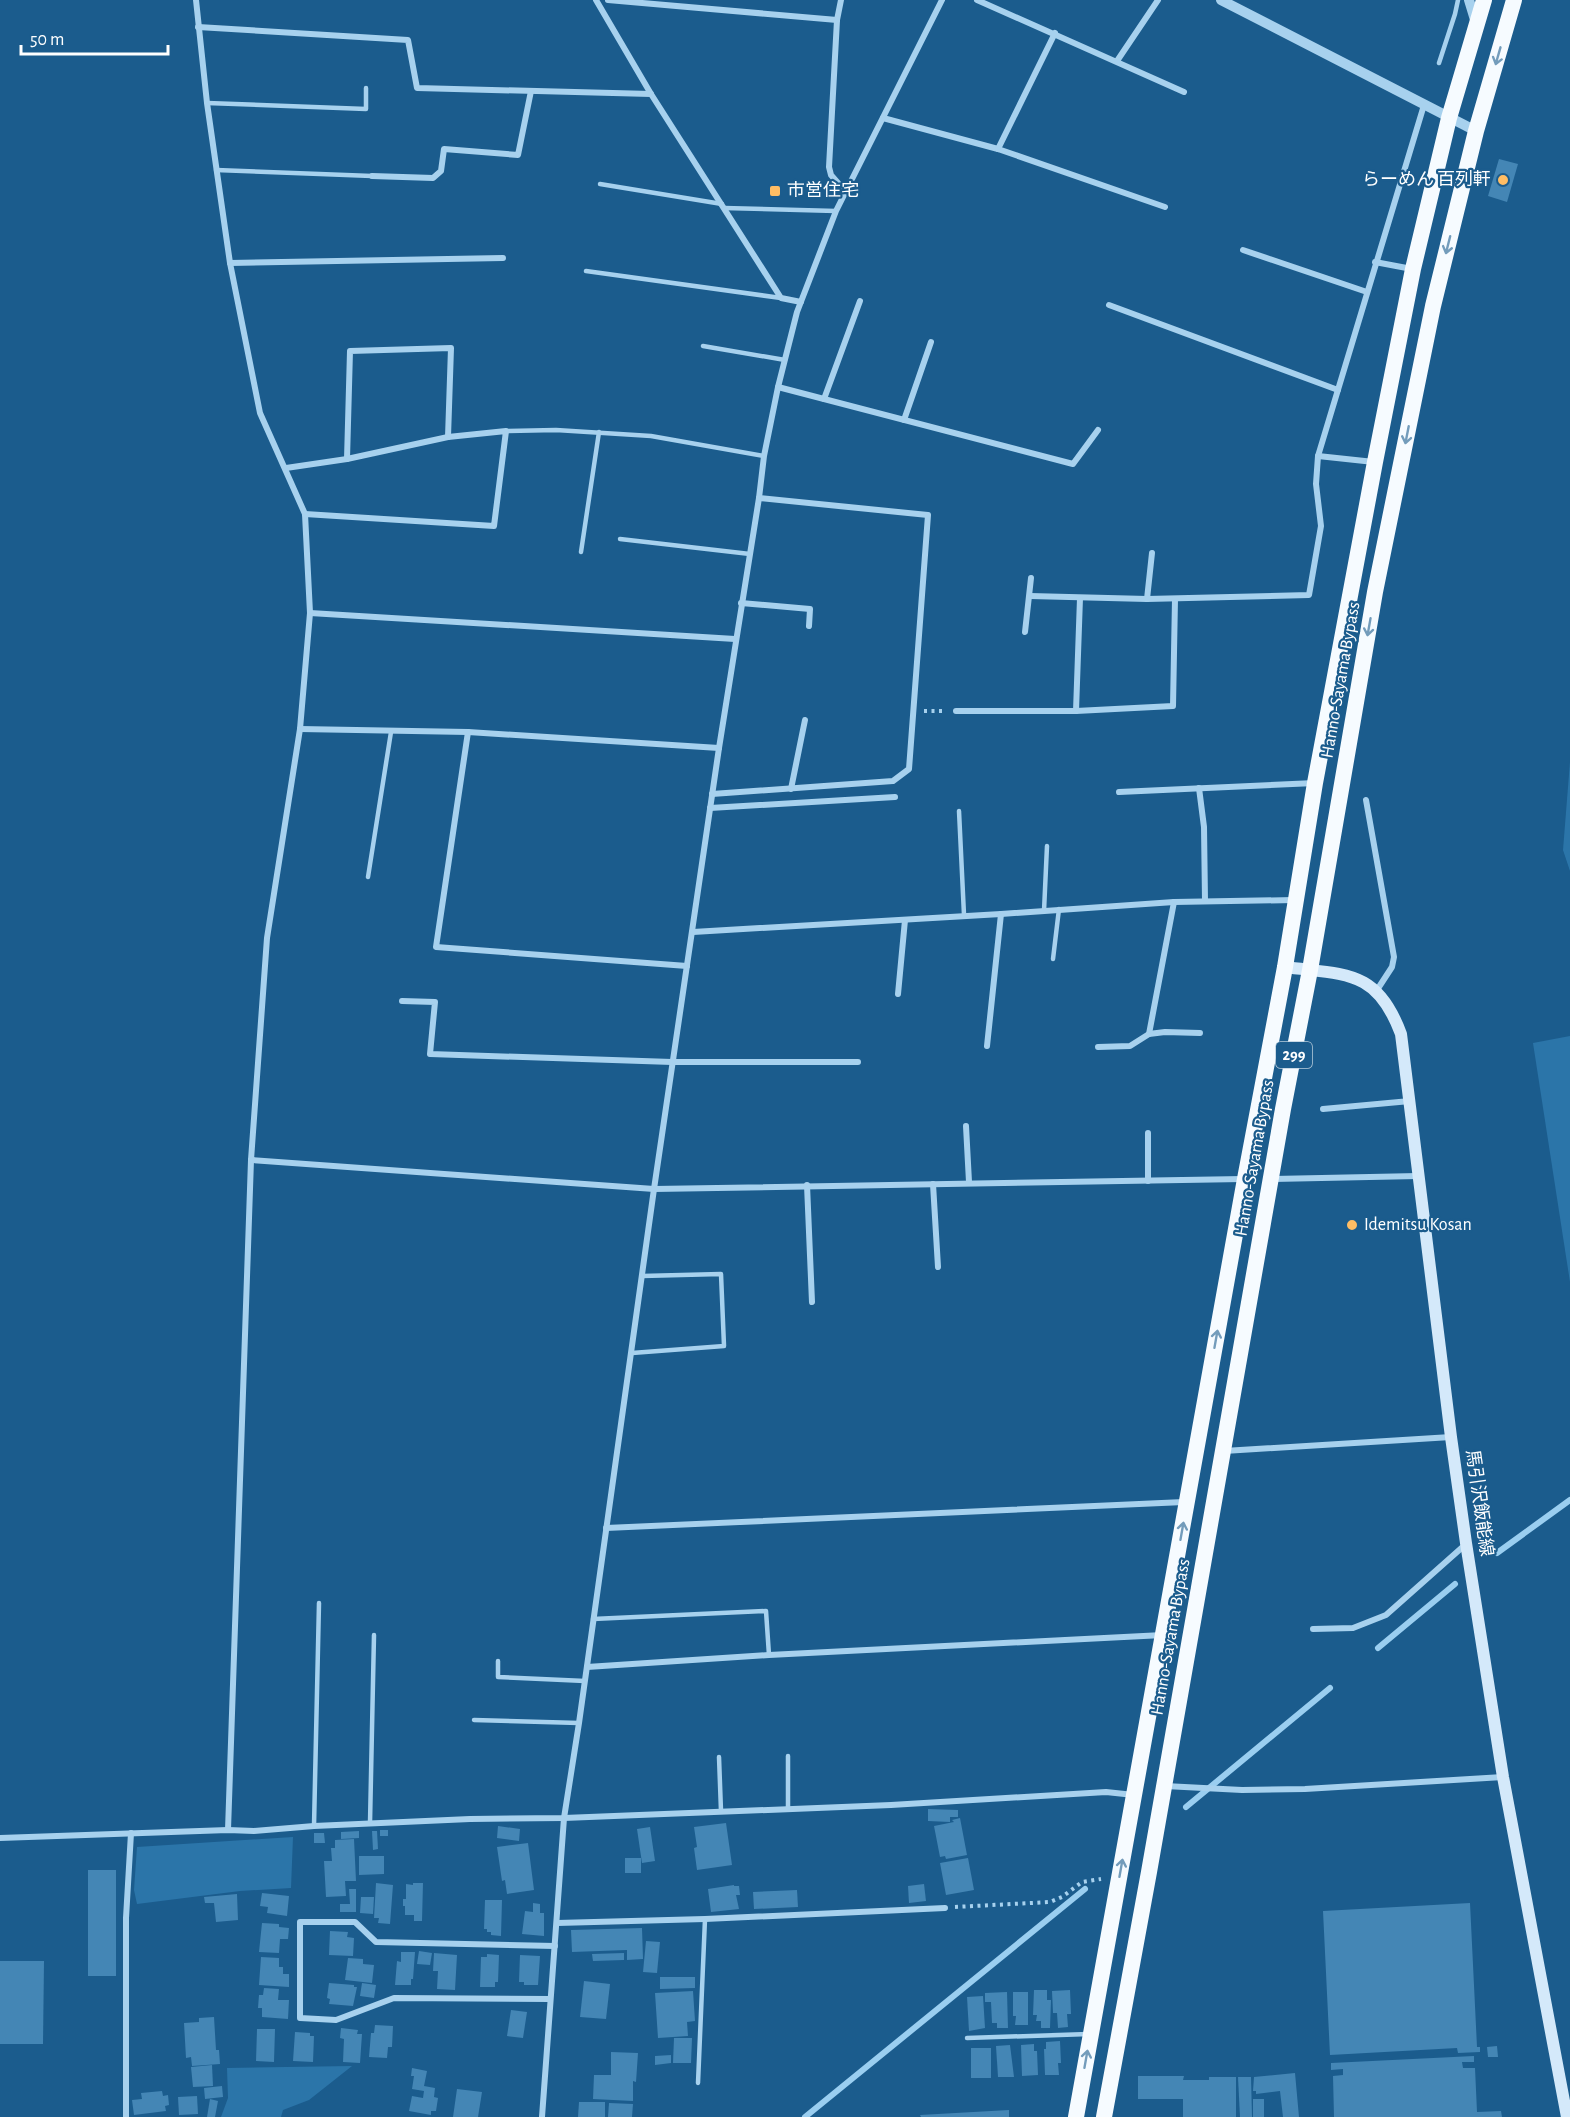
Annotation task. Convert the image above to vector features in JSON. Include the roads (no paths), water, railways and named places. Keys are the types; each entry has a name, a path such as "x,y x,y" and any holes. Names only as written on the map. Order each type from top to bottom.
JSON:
{"highway":[{"name":"Hanno-Sayama Bypass","path":"1076,2117 1375,462 1413,269 1449,118 1484,0"},
{"name":"Hanno-Sayama Bypass","path":"1104,2117 1382,558 1433,306 1476,131 1514,0"}],"main road":[{"path":"1285,967 1363,980 1377,990"},
{"name":"馬引沢飯能線","path":"1377,990 1394,1016 1401,1034 1466,1543 1503,1777 1567,2117"}],"street":[{"path":"196,0 207,103 230,263 260,413 305,514 310,614 300,729 267,938 251,1160 228,1830"},
{"path":"596,0 651,94 781,298 801,302"},
{"path":"608,0 837,20"},
{"path":"841,0 837,20 829,167 831,176 845,191"},
{"path":"542,2117 564,1818 718,748 764,456 778,387 801,302 836,211 942,0"},
{"path":"977,0 1184,92"},
{"path":"1117,61 1158,0"},
{"path":"1221,0 1476,131"},
{"path":"1469,0 1477,27"},
{"path":"198,27 408,39 417,88 651,94"},
{"path":"998,149 1055,33"},
{"path":"372,176 433,178 441,171 444,150 518,155 531,91"},
{"path":"1030,596 1175,599 1309,595 1321,526 1316,484 1318,456 1424,105"},
{"path":"883,118 998,149 1165,207"},
{"path":"1243,250 1367,292"},
{"path":"230,263 503,258"},
{"path":"1376,262 1413,269"},
{"path":"824,399 860,301"},
{"path":"1109,305 1338,390"},
{"path":"904,420 932,342"},
{"path":"347,459 350,351 452,348 448,437"},
{"path":"778,387 1073,464 1098,430"},
{"path":"286,468 347,459 448,437 506,431 494,526 305,514"},
{"path":"1318,456 1375,462"},
{"path":"712,794 893,781 909,769 928,515 759,498"},
{"path":"1147,599 1152,553"},
{"path":"1025,632 1031,578"},
{"path":"1076,711 1080,598"},
{"path":"956,711 1076,711 1173,706 1175,599"},
{"path":"741,603 810,609 809,626"},
{"path":"310,614 735,639"},
{"path":"792,789 805,720"},
{"path":"300,729 468,732 718,748"},
{"path":"468,732 436,947 687,966"},
{"path":"1119,792 1316,783"},
{"path":"1199,788 1204,827 1205,901"},
{"path":"710,808 895,797"},
{"path":"1366,800 1394,957 1392,967 1377,990"},
{"path":"693,932 1174,902 1297,900"},
{"path":"1149,1034 1174,902"},
{"path":"987,1046 1001,914"},
{"path":"898,994 905,920"},
{"path":"402,1001 435,1002 430,1054 672,1062 858,1062"},
{"path":"1098,1047 1130,1046 1149,1034 1200,1033"},
{"path":"1323,1109 1410,1101"},
{"path":"966,1126 969,1182"},
{"path":"1148,1132 1148,1180"},
{"path":"251,1160 654,1189 1245,1179"},
{"path":"1271,1179 1419,1176"},
{"path":"933,1184 938,1268"},
{"path":"807,1185 812,1302"},
{"path":"1223,1451 1451,1437"},
{"path":"606,1528 1188,1502"},
{"path":"1313,1629 1353,1628 1386,1616 1466,1543"},
{"path":"587,1667 769,1655 1163,1635"},
{"path":"1164,1786 1305,1789 1503,1777"},
{"path":"0,1838 254,1831 370,1823 788,1809 1106,1792 1134,1796"},
{"path":"126,2117 126,1918 131,1833"},
{"path":"556,1923 945,1908"},
{"path":"550,1999 394,1998 336,2020 300,2018 300,1922 355,1922 376,1942 555,1946"}],"lane":[{"path":"1439,63 1458,0"},
{"path":"207,103 366,110 366,88"},
{"path":"216,170 372,176"},
{"path":"600,184 723,206 836,211"},
{"path":"586,271 781,298"},
{"path":"703,346 785,360"},
{"path":"506,431 556,430 651,436 764,456"},
{"path":"581,552 599,432"},
{"path":"620,539 750,554"},
{"path":"368,877 391,732"},
{"path":"959,811 964,915"},
{"path":"1044,911 1047,846"},
{"path":"1053,959 1059,909"},
{"path":"632,1353 724,1346 721,1274 642,1276"},
{"path":"314,1826 319,1603"},
{"path":"593,1619 766,1611 769,1655"},
{"path":"370,1823 374,1635"},
{"path":"498,1661 498,1677 585,1681"},
{"path":"474,1720 579,1723"},
{"path":"788,1756 788,1809"},
{"path":"719,1757 721,1811"},
{"path":"698,2083 705,1919"},
{"path":"967,2038 1091,2033"}],"waterway":[{"path":"1497,1553 1570,1500"},
{"path":"1378,1648 1455,1584"},
{"path":"1186,1807 1330,1688"},
{"path":"805,2117 1085,1889"}],"place":[{"name":"らーめん 百列軒","path":"1503,180"},
{"name":"市営住宅","path":"775,191"},
{"name":"Idemitsu Kosan","path":"1352,1225"}]}
